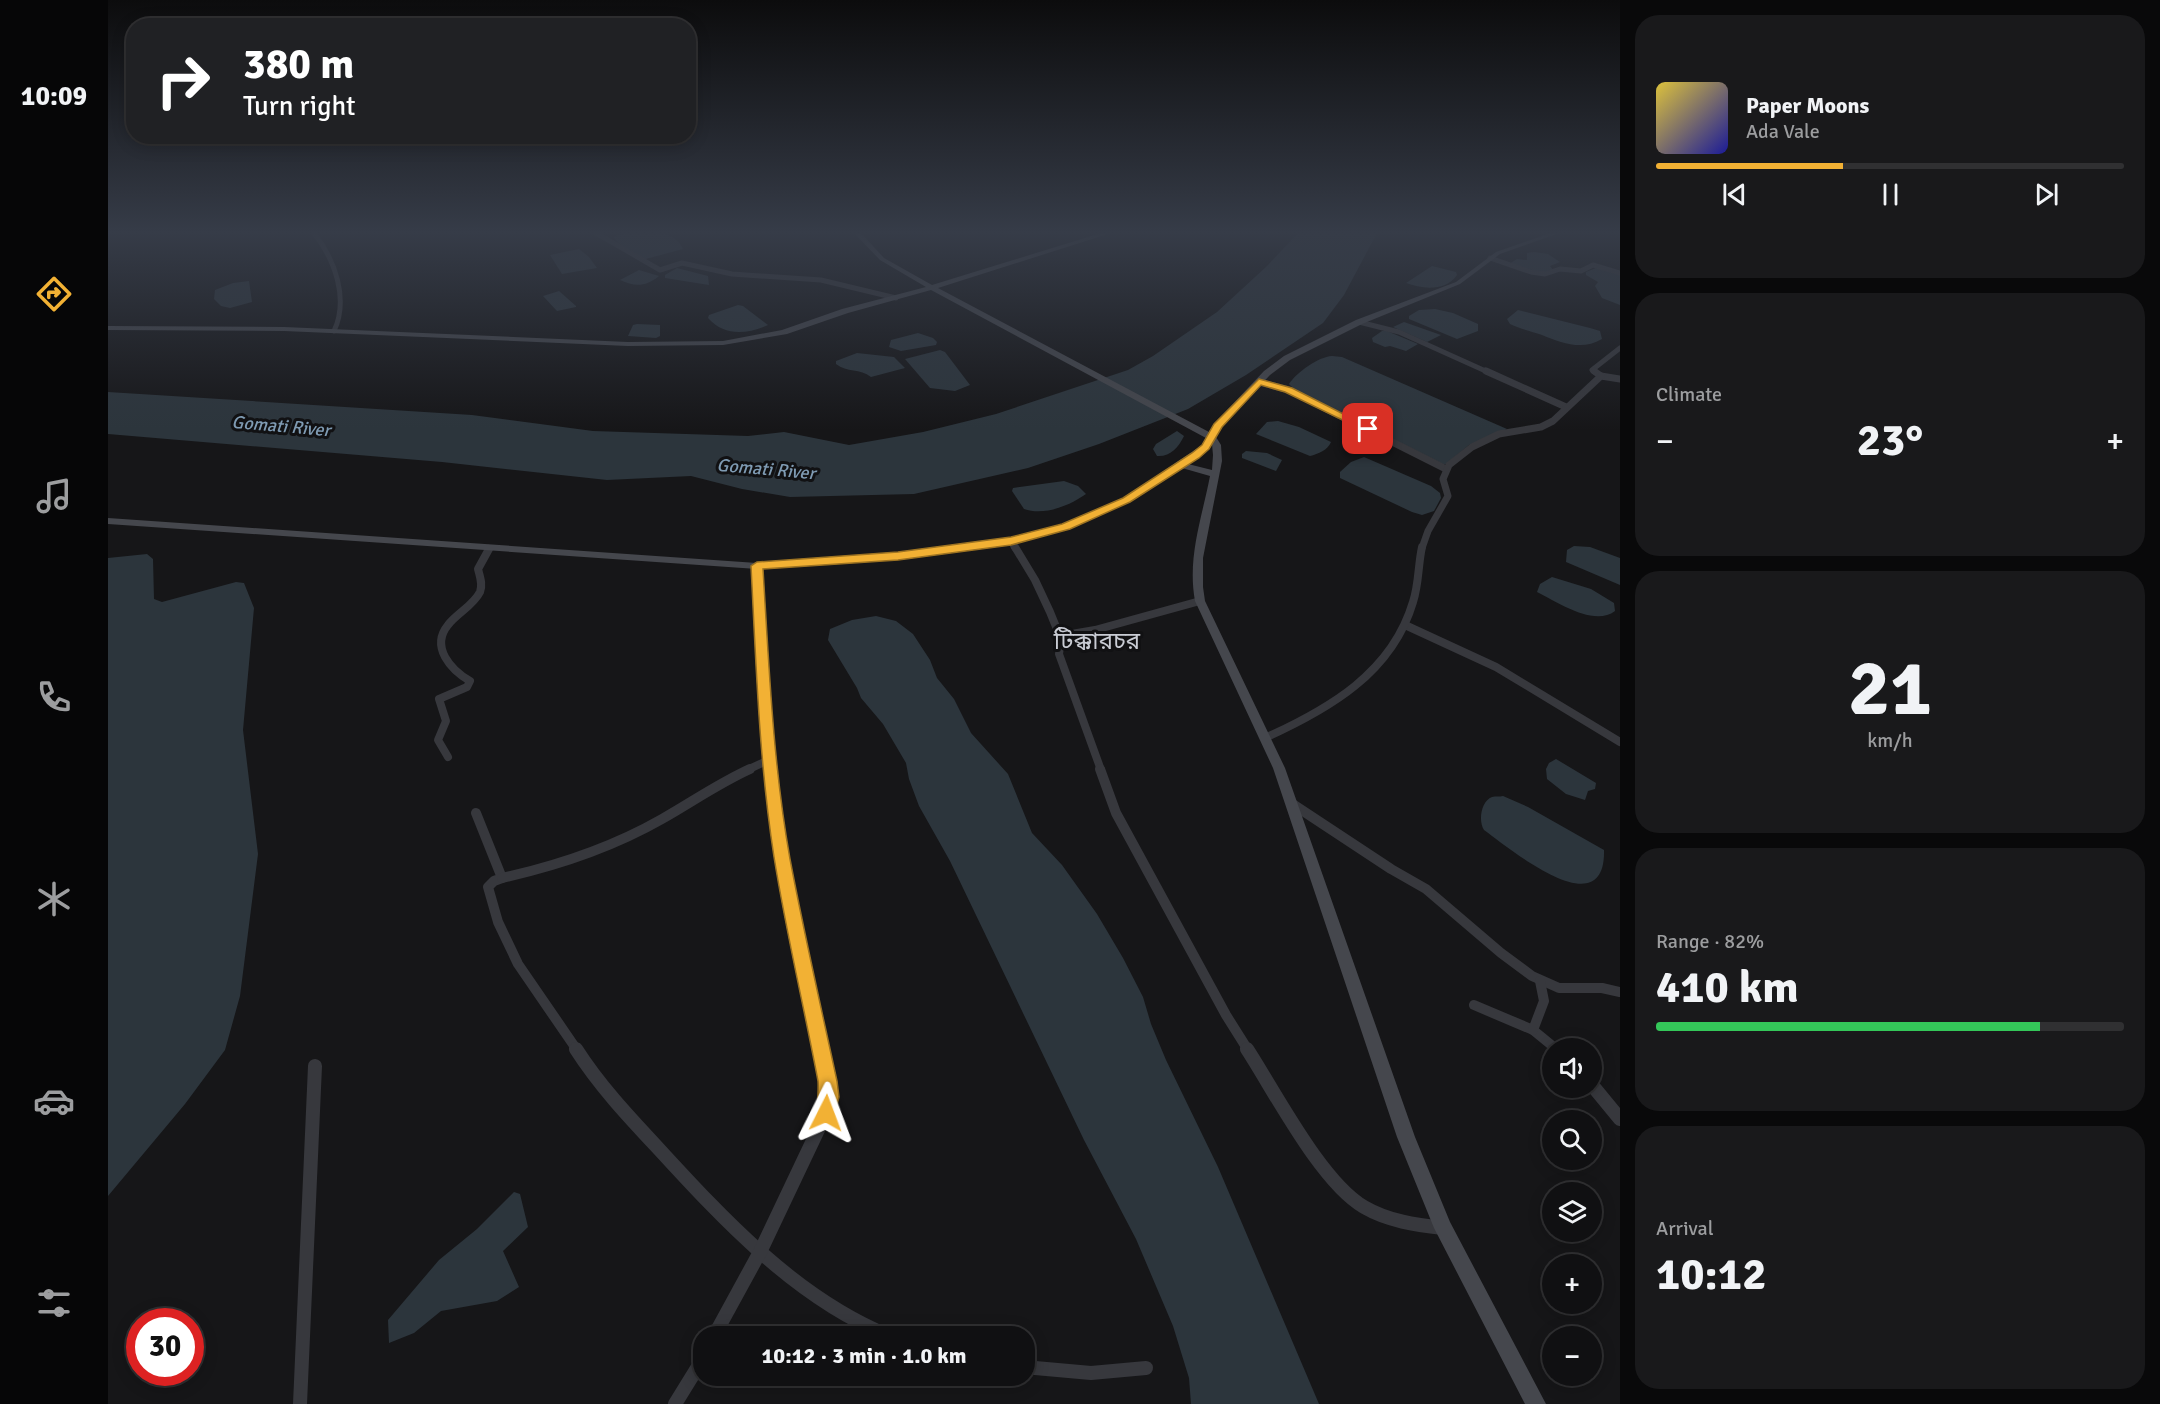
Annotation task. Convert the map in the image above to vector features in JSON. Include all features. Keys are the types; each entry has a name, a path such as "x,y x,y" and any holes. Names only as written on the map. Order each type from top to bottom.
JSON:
{"street":[{"path":"334,332 341,320 339,299"},
{"path":"108,328 334,332 628,344 703,344 774,334 894,299"},
{"path":"950,299 1206,434 1218,445 1215,474 1198,561 1197,587 1200,601 1279,768 1406,1137 1443,1228 1536,1404"},
{"path":"1206,434 1287,358 1359,322 1419,299"},
{"path":"1359,322 1399,332 1566,407"},
{"path":"1620,348 1592,370 1601,376 1620,379"},
{"path":"1265,738 1295,725 1359,686 1381,662 1405,625 1413,604 1423,544 1429,527 1448,496 1443,478 1446,469 1472,447 1499,434 1547,424 1559,416 1601,376"},
{"path":"1259,382 1288,390 1446,469"},
{"path":"108,521 757,566 898,556 1011,541 1066,527 1126,500 1181,465 1206,447 1206,434"},
{"path":"1181,465 1215,474"},
{"path":"1011,541 1035,580 1060,636 1059,654 1116,813 1226,1015 1285,1110 1322,1167 1346,1193 1364,1208 1409,1224 1443,1228"},
{"path":"448,757 438,740 446,721 439,699 467,687 470,681 446,662 440,643 441,635 451,620 471,603 479,592 482,577 478,569 489,549"},
{"path":"719,1326 761,1250 826,1113 829,1097 782,859 764,701 757,566"},
{"path":"1060,636 1095,630 1200,601"},
{"path":"1405,625 1496,667 1620,742"},
{"path":"771,759 726,780 661,820 607,845 533,871 502,878 494,881 488,887 498,922 518,964 556,1017 591,1072 684,1176 775,1265 829,1305 865,1326"},
{"path":"1291,803 1397,873 1424,887 1500,953 1540,981 1570,992 1601,987 1620,992"},
{"path":"476,813 502,878"},
{"path":"1533,1030 1545,1001 1540,981"},
{"path":"1474,1005 1533,1030 1543,1038"},
{"path":"300,1404 315,1066"},
{"path":"1602,1098 1620,1119"},
{"path":"1035,1368 1091,1373 1146,1368"},
{"path":"675,1404 693,1375"}],"water":[{"path":"214,299 252,299 252,302 230,308 221,306"},
{"path":"545,299 568,299 576,306 576,307 557,311"},
{"name":"Gomati River","path":"1232,299 1341,299 1323,323 1246,375 1188,409 1099,444 1028,468 914,494 790,497 742,489 691,476 607,480 442,462 108,434 108,392 472,415 593,431 748,436 784,432 849,445 923,432 996,414 1128,370 1153,356 1217,312"},
{"path":"1603,299 1620,299 1620,305"},
{"path":"738,305 743,306 768,325 736,332 722,328 708,318 709,315"},
{"path":"1435,309 1453,313 1478,324 1478,331 1457,339 1409,319 1409,316 1419,310"},
{"path":"1518,310 1600,331 1602,339 1587,345 1557,341 1510,324 1507,319"},
{"path":"1404,322 1441,335 1427,342 1393,327"},
{"path":"633,325 660,325 660,336 656,338 628,336"},
{"path":"1382,331 1418,344 1406,351 1373,342 1372,338"},
{"path":"918,333 933,338 937,342 936,345 901,351 889,347 891,340"},
{"path":"940,350 945,352 970,385 955,391 930,388 905,359"},
{"path":"857,353 894,357 905,368 871,377 836,364 836,361"},
{"path":"1332,356 1342,357 1507,429 1469,445 1443,464 1295,390 1289,384 1308,366 1320,359"},
{"path":"1278,421 1299,427 1331,442 1330,445 1310,456 1256,434 1267,422"},
{"path":"1177,431 1184,436 1180,444 1170,453 1157,456 1153,449 1156,444"},
{"path":"1246,451 1267,453 1282,460 1276,471 1242,458 1242,454"},
{"path":"1364,457 1431,486 1440,493 1441,498 1434,511 1422,515 1412,512 1340,478 1340,472 1351,462"},
{"path":"1064,481 1078,486 1086,494 1064,506 1032,511 1024,509 1012,491 1013,488"},
{"path":"1574,546 1590,547 1620,558 1620,585 1566,562 1567,550"},
{"path":"147,554 153,559 154,599 162,602 236,582 244,583 254,608 243,730 258,854 240,996 225,1050 185,1104 108,1196 108,558"},
{"path":"1552,577 1591,589 1614,603 1615,611 1606,615 1586,615 1537,592 1540,584"},
{"path":"876,616 896,621 913,634 930,660 937,678 954,699 971,733 1008,774 1032,833 1062,865 1097,914 1123,958 1143,997 1166,1060 1218,1167 1319,1404 1191,1404 1189,1378 1173,1326 1136,1239 1084,1140 950,861 919,806 906,763 883,724 861,698 828,640 830,629 852,620"},
{"path":"1556,759 1596,783 1595,789 1588,791 1585,800 1566,794 1547,779 1546,769 1549,763"},
{"path":"1503,796 1528,807 1604,850 1600,872 1590,882 1574,883 1554,876 1514,852 1484,830 1481,817 1485,803 1492,797"},
{"path":"514,1192 520,1194 528,1227 503,1251 519,1287 497,1301 441,1311 414,1333 389,1343 388,1320 439,1260 477,1229"}],"district":[{"name":"টিক্কারচর","path":"1097,641"}],"route":[{"path":"826,1113 829,1097 828,1081 782,859 774,805 764,701 757,566 898,556 1011,541 1066,527 1126,500 1206,447 1217,426 1259,382 1288,390 1368,429"}]}
